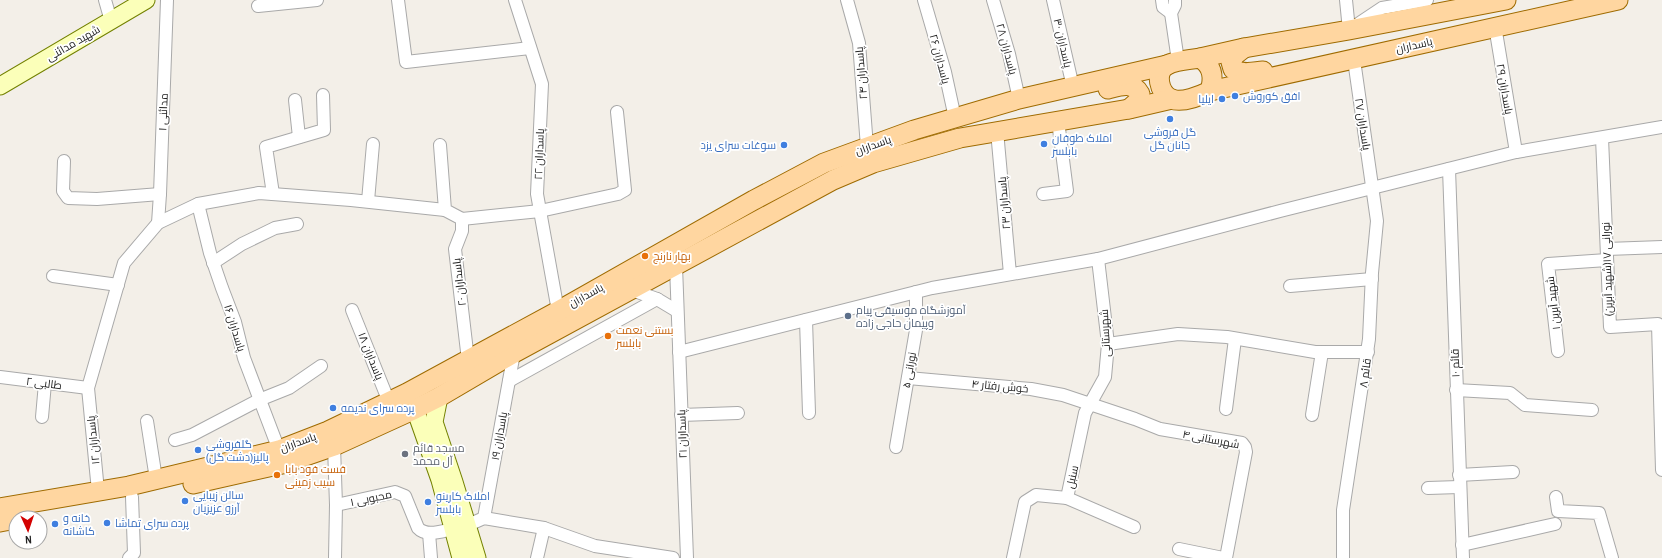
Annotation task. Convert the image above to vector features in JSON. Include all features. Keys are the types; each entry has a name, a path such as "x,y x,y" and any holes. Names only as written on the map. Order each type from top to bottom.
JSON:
{"main road":[{"path":"1200,58 1207,62 1211,70 1212,82 1210,91 1190,98 1172,99 1164,94 1160,82 1162,69 1173,63 1244,48 1350,30 1506,0"},
{"name":"پاسداران","path":"1210,91 1354,60 1495,26 1618,0"},
{"path":"1244,48 1235,55 1231,62 1233,69 1237,72 1244,73 1301,65 1329,65"},
{"name":"پاسداران","path":"48,513 132,497 282,464 334,446 392,410 411,401 468,360 754,200 824,163 914,130 1026,97 1173,63"},
{"path":"1026,97 1061,97 1130,85 1137,88 1140,94 1138,101 1129,109"},
{"name":"پاسداران","path":"411,401 438,397 514,353 833,180 867,166 919,149 960,138 1129,109 1172,99"},
{"name":"پاسداران","path":"0,508 156,480 279,450 328,431 392,410"}],"street":[{"path":"106,0 111,21"},
{"name":"شهید مدائنی","path":"0,86 146,0"},
{"name":"مدائنی ۱","path":"158,223 167,0"},
{"path":"258,6 317,0"},
{"path":"398,0 406,62 530,48"},
{"name":"پاسداران ۲۲","path":"515,0 542,84 537,194 558,311"},
{"name":"پاسداران ۲۴","path":"847,0 859,43 867,147"},
{"name":"پاسداران ۲۶","path":"924,0 945,72 955,118"},
{"name":"پاسداران ۲۸","path":"993,0 1009,54 1026,97"},
{"name":"پاسداران ۳۰","path":"1054,0 1073,87"},
{"path":"1162,0 1163,6 1171,13"},
{"path":"1173,63 1171,13 1175,5 1175,0"},
{"path":"1346,0 1350,30 1382,8 1427,0"},
{"name":"پاسداران ۲۹","path":"1495,26 1516,152"},
{"name":"پاسداران ۲۷","path":"1354,60 1373,188"},
{"path":"273,194 266,147 324,130 323,95"},
{"path":"295,100 299,137"},
{"path":"88,388 124,263 158,223 198,204 259,193 444,210 462,219 540,212 618,194 625,190 617,112"},
{"path":"1043,194 1068,191 1058,121"},
{"path":"679,352 916,292 1098,259 1516,152 1662,127"},
{"name":"پاسداران ۲۳","path":"997,132 1010,274"},
{"name":"نورانی ۱۷(شهید آبرین)","path":"1602,138 1610,327 1658,324 1662,470"},
{"path":"368,202 372,144"},
{"path":"440,145 444,210"},
{"path":"64,161 63,191 68,198 97,199 160,194"},
{"name":"قائم ۱۰","path":"1450,169 1459,487 1463,558"},
{"name":"قائم ۸","path":"1343,558 1343,510 1368,352 1377,221 1373,188"},
{"name":"پاسداران ۱۶","path":"198,204 213,263 235,322 244,358 279,450"},
{"name":"پاسداران ۲۰","path":"462,219 462,231 455,249 468,360"},
{"path":"213,263 242,244 275,228 297,224"},
{"path":"1607,255 1662,247"},
{"name":"شهید آبرین ۱","path":"1558,352 1548,264 1607,255"},
{"name":"شهرستانی","path":"1091,404 1105,377 1108,344 1098,259"},
{"name":"پاسداران ۲۱","path":"676,266 687,558"},
{"path":"53,276 118,286"},
{"path":"1290,286 1372,280"},
{"path":"632,290 657,299 677,311"},
{"name":"نورانی ۵","path":"896,447 916,330 916,292"},
{"path":"509,381 657,299"},
{"name":"پاسداران ۱۸","path":"352,310 392,410"},
{"path":"806,320 809,413"},
{"path":"1108,344 1178,334 1235,339 1322,352 1368,352"},
{"path":"1226,409 1235,339"},
{"path":"1312,415 1322,352"},
{"name":"پاسداران ۱۹","path":"484,518 514,353"},
{"path":"175,440 192,435 259,400 289,388 321,366"},
{"name":"طالبی ۲","path":"0,377 88,388"},
{"name":"خوش رفتار ۴","path":"908,378 1031,389 1063,395 1091,404"},
{"path":"42,417 45,383"},
{"name":"پاسداران ۱۲","path":"88,388 98,491"},
{"path":"1456,390 1510,393 1525,405 1592,410"},
{"path":"438,397 434,422 461,527 462,558"},
{"path":"411,401 440,480 477,558"},
{"name":"سنبل","path":"1013,558 1024,502 1036,495 1067,498 1085,413 1091,404"},
{"name":"شهرستانی ۴","path":"1091,404 1160,429 1242,443 1245,447 1246,452 1225,558 1179,549"},
{"path":"681,415 738,413"},
{"path":"147,421 156,480"},
{"path":"334,446 336,505 335,558"},
{"path":"1459,475 1513,472"},
{"path":"1428,488 1459,487"},
{"name":"محبوبی ۱","path":"336,505 395,492 401,493 405,496 418,528 422,532 429,533"},
{"path":"132,497 132,555"},
{"path":"1556,497 1558,512 1599,513 1612,558"},
{"path":"1067,498 1134,527"},
{"path":"431,558 429,533 461,527 484,518 544,528 595,546 673,558"},
{"path":"1462,545 1555,524"},
{"path":"537,558 544,528"}],"place":[{"name":"افق کوروش","path":"1235,96"},
{"name":"ایلیا","path":"1222,99"},
{"name":"گل فروشی جانان گل","path":"1170,119"},
{"name":"املاک طوفان بابلسر","path":"1044,144"},
{"name":"سوغات سرای یزد","path":"784,145"},
{"name":"بهار نارنج","path":"645,256"},
{"name":"آموزشگاه موسیقی پیام وپیمان حاجی زاده","path":"848,316"},
{"name":"بستنی نعمت بابلسر","path":"608,336"},
{"name":"پرده سرای ندیمه","path":"333,408"},
{"name":"گلفروشی پالیز(دشت گل)","path":"198,450"},
{"name":"مسجد قائم آل محمد","path":"405,454"},
{"name":"فست فود بابا سیب زمینی","path":"277,475"},
{"name":"سالن زیبایی آرزو عزیزیان","path":"185,501"},
{"name":"املاک کارینو بابلسر","path":"428,502"},
{"name":"پرده سرای تماشا","path":"107,523"},
{"name":"خانه و کاشانه","path":"55,524"}]}
